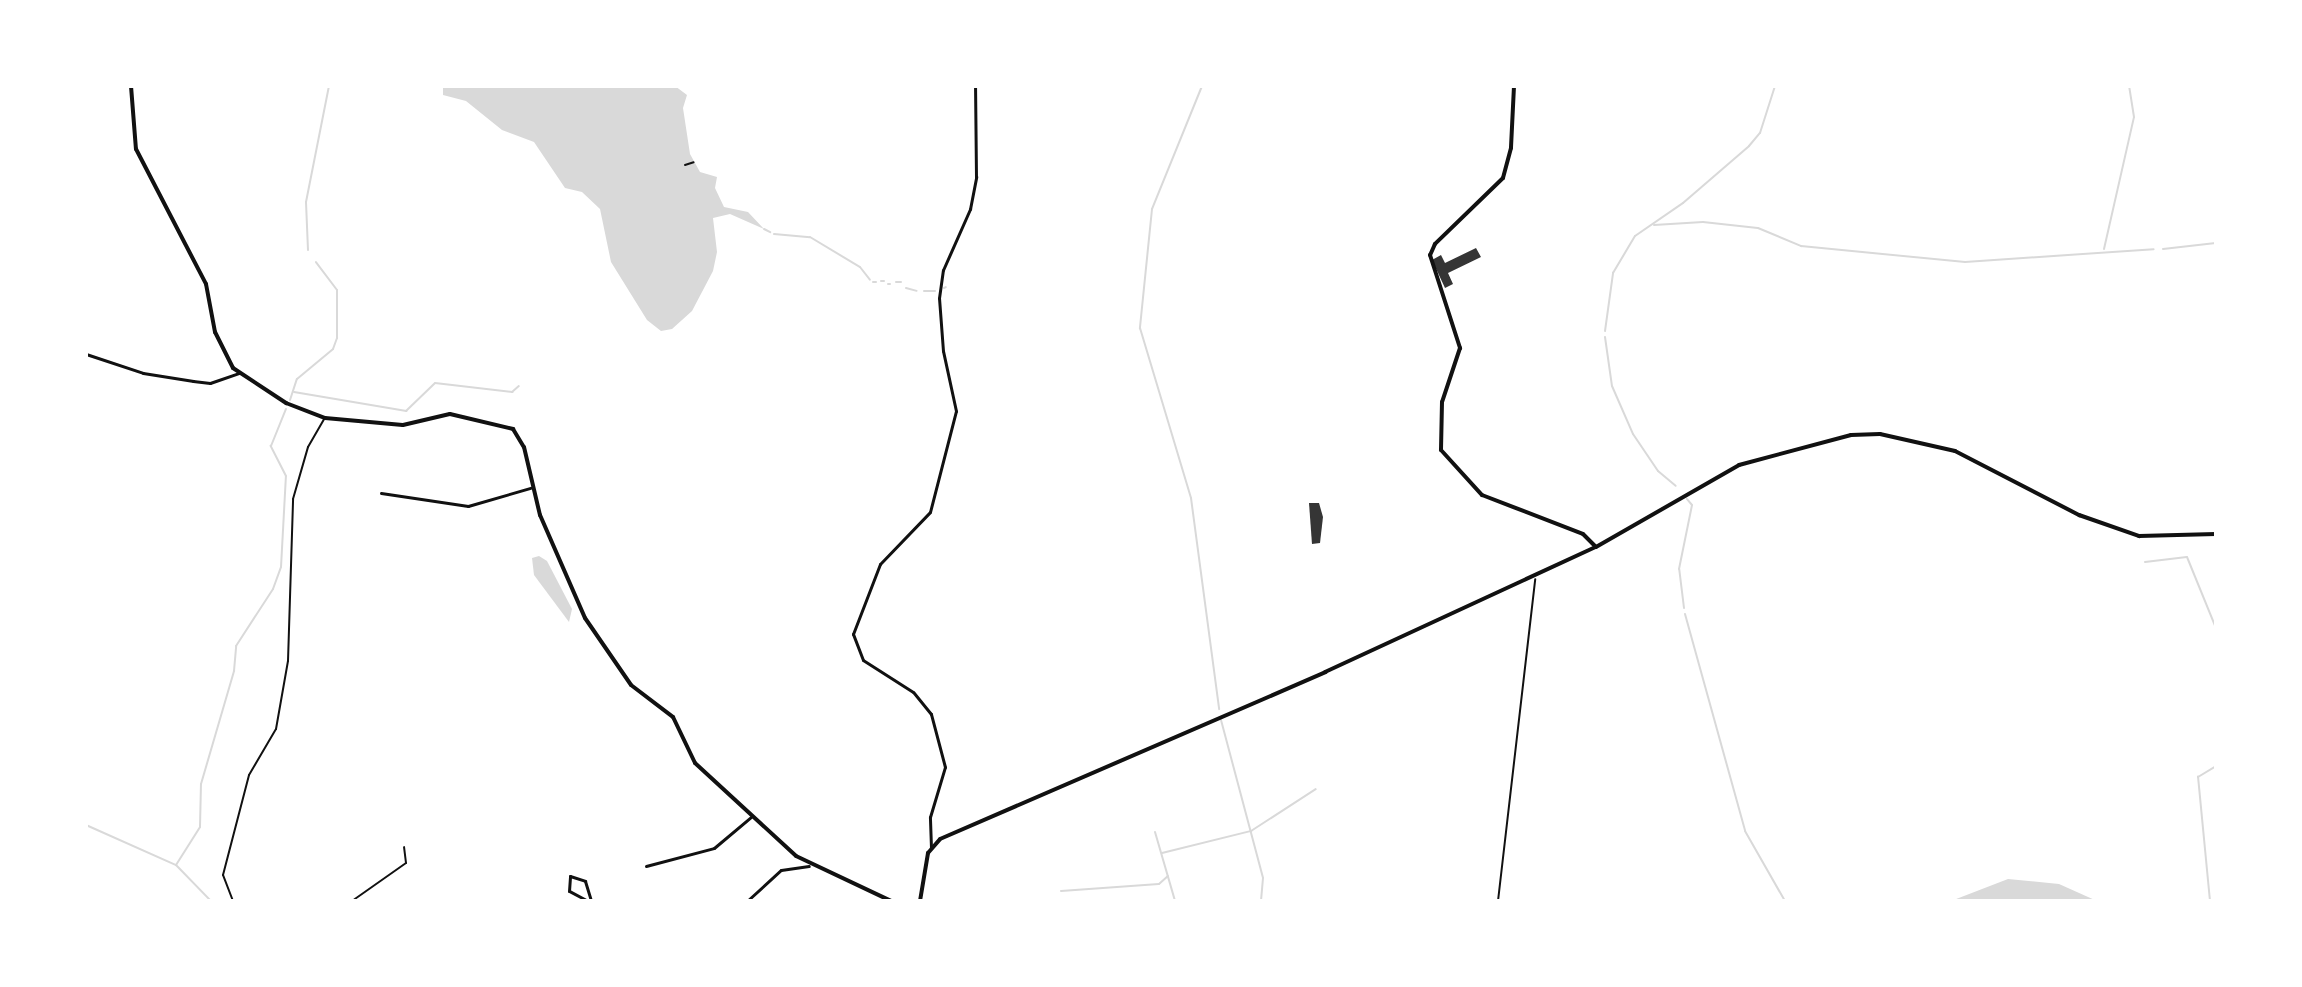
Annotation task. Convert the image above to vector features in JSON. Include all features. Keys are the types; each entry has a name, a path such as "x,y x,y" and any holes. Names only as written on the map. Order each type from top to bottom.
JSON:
{"street":[{"path":"131,86 136,149 206,284 221,348 239,373 286,403 325,418 403,425 450,414 507,426 522,441 530,488 591,629 631,685 673,717 695,763 751,817 809,866 891,901"},
{"path":"920,901 931,848 930,817 945,767 931,714 913,692 863,660 853,634 880,564 930,512 956,411 943,351 939,298 947,257 975,186 975,86"},
{"path":"1514,86 1511,148 1503,178 1435,244 1430,255 1460,348 1442,402 1441,450 1482,495 1583,534 1596,547"},
{"path":"86,354 143,373 193,381 210,383 239,373"},
{"path":"931,848 946,836 1534,577 1596,547 1739,465 1866,434 1905,436 1955,451 2079,515 2139,536 2216,534"},
{"path":"381,493 468,506 530,488"},
{"path":"646,866 714,848 751,817"},
{"path":"747,901 781,870 809,866"},
{"path":"570,876 585,881 590,901 569,891 570,876"}],"lane":[{"path":"233,901 223,875 249,775 276,729 288,661 293,499 308,447 325,418"},
{"path":"1498,901 1534,577"},
{"path":"352,901 406,863 404,847"}],"path":[{"path":"685,165 694,162"}],"shaded area":[{"path":"443,86 675,86 687,95 683,108 690,154 700,172 717,177 715,188 724,207 748,212 764,229 730,214 713,218 717,252 713,271 692,311 672,329 661,331 647,320 611,262 600,209 582,192 565,188 534,142 502,130 466,101 443,95"},
{"path":"539,556 547,561 572,609 569,622 534,575 532,558"},
{"path":"2008,879 2059,884 2097,901 1951,901"}],"building":[{"path":"1476,248 1481,257 1448,273 1453,284 1445,288 1432,260 1441,255 1445,263"},
{"path":"1309,503 1319,503 1323,517 1320,543 1312,544"}],"waterway":[{"path":"308,250 306,202 329,86"},
{"path":"1202,86 1152,209 1140,328 1191,498 1219,709"},
{"path":"1605,331 1613,273 1635,236 1683,203 1749,146 1760,133 1775,86"},
{"path":"2104,249 2134,117 2129,86"},
{"path":"1654,225 1703,222 1758,228 1801,246 1965,262 2154,249"},
{"path":"764,229 770,232"},
{"path":"774,234 810,237 860,267 870,280"},
{"path":"2163,249 2216,243"},
{"path":"290,400 297,379 333,349 337,338 337,290 316,262"},
{"path":"896,282 901,282"},
{"path":"906,288 917,291"},
{"path":"924,291 935,291"},
{"path":"1605,337 1612,386 1633,434 1658,471 1676,486"},
{"path":"294,392 406,411 435,383 512,392 519,386"},
{"path":"176,865 200,827 201,784 234,671 236,646 273,589 281,567 286,476 271,446 286,409"},
{"path":"1684,608 1679,569 1692,505 1687,499"},
{"path":"2145,562 2187,557 2216,628"},
{"path":"1685,614 1745,831 1785,901"},
{"path":"1221,720 1263,878 1261,901"},
{"path":"2210,901 2198,777 2216,766"},
{"path":"1162,853 1251,831 1316,789"},
{"path":"86,825 176,865 211,901"},
{"path":"1155,832 1175,901"},
{"path":"1061,891 1159,884 1168,876"}]}
